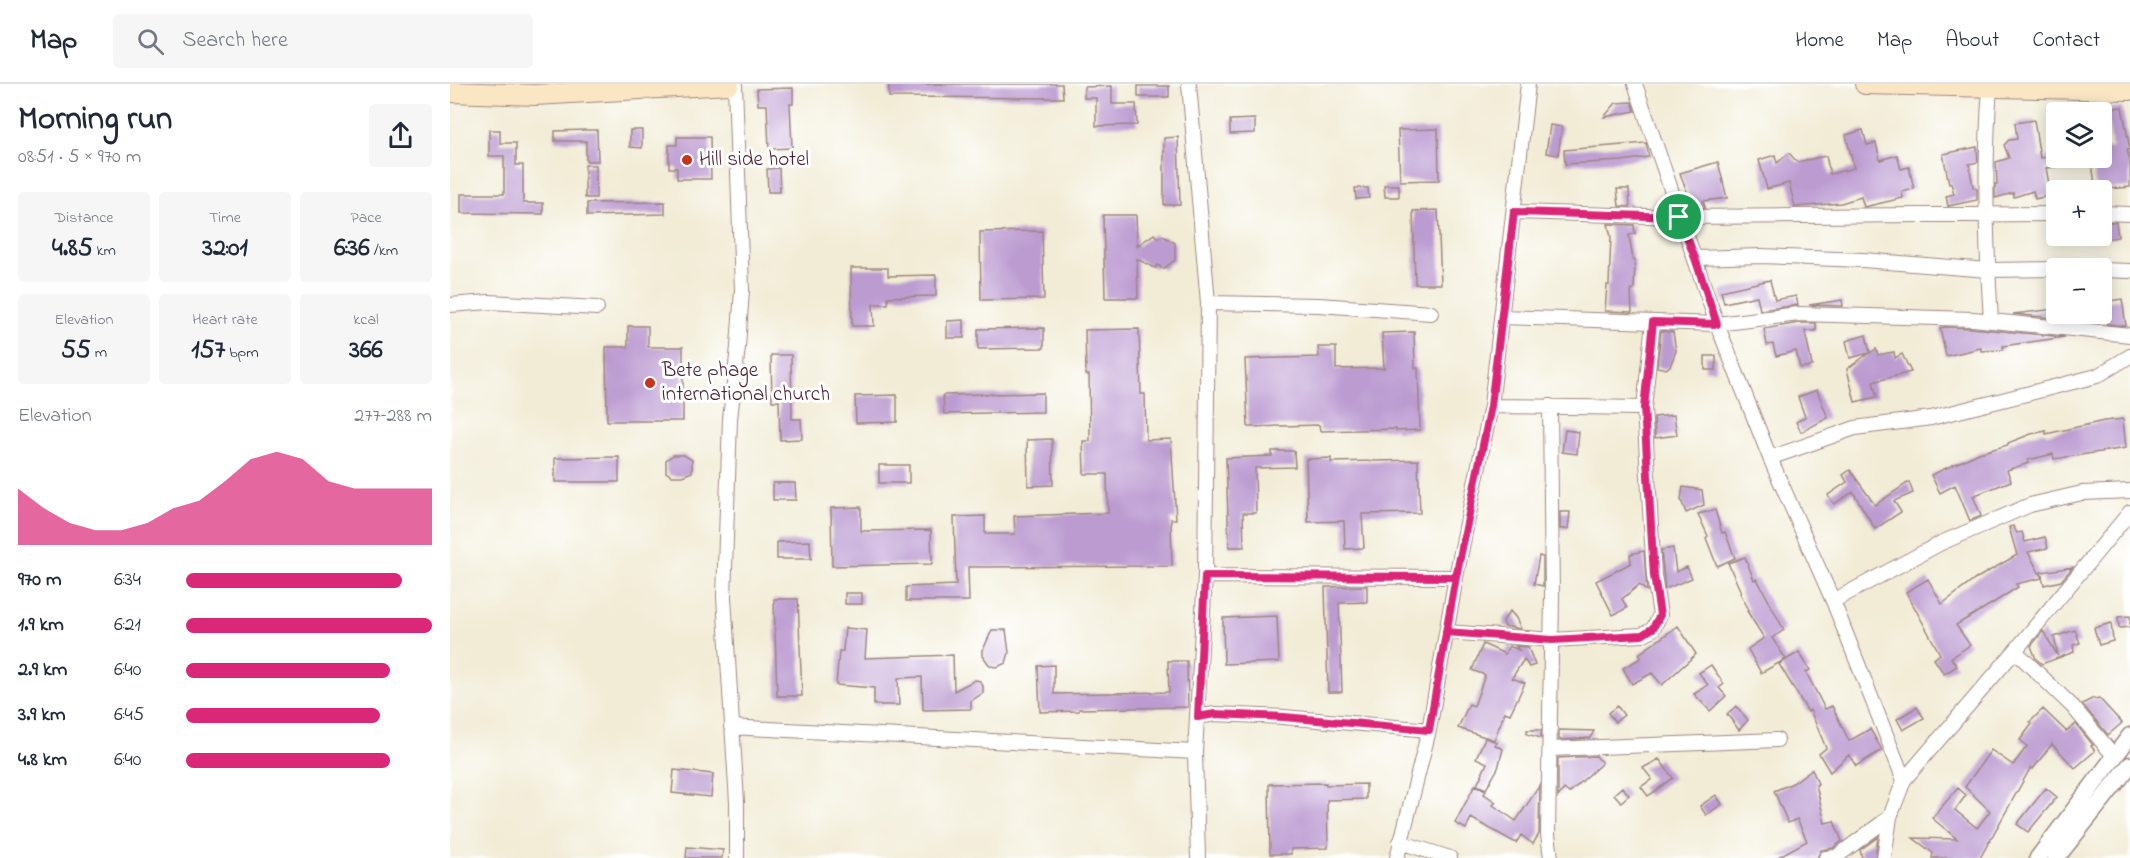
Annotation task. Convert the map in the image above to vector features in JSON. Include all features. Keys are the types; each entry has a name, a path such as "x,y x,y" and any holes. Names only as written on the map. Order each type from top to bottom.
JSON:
{"main road":[{"path":"450,92 534,95 729,84"},
{"path":"1865,84 2130,90"}],"street":[{"path":"735,84 742,290 730,419 724,597 737,802 737,858"},
{"path":"1189,84 1208,303 1205,576 1195,752 1198,858"},
{"path":"1397,858 1429,730 1456,577 1491,406 1528,84"},
{"path":"1635,84 1717,324 1770,458 1833,601 1904,780"},
{"path":"1990,87 1986,138 1990,321"},
{"path":"1514,212 1679,217 2046,214"},
{"path":"2112,213 2130,214"},
{"path":"1695,258 1761,256 1863,260 1988,270 2046,270"},
{"path":"2112,270 2130,271"},
{"path":"450,305 489,302 597,308"},
{"path":"1208,303 1319,305 1431,313"},
{"path":"1501,317 1717,324 1799,314 1990,321 2130,335"},
{"path":"1446,632 1552,640 1642,635 1653,628 1660,615 1654,576 1644,408 1653,322"},
{"path":"1770,458 1855,428 1931,418 2097,376 2130,356"},
{"path":"1491,406 1644,408"},
{"path":"1550,406 1552,640 1548,834 1551,858"},
{"path":"1833,601 1941,543 2030,505 2082,493 2130,491"},
{"path":"1884,858 1890,817 1904,780 2130,512"},
{"path":"1205,576 1456,577"},
{"path":"2015,651 2073,707 2114,756"},
{"path":"1198,717 1215,714 1284,717 1429,730"},
{"path":"731,727 1195,752"},
{"path":"2038,858 2130,736"},
{"path":"1550,749 1778,740"},
{"path":"2056,858 2130,765"},
{"path":"1826,858 1836,857 1890,817"},
{"path":"1400,842 1450,858"}],"building":[{"path":"889,84 1062,84 1063,98 889,97"},
{"path":"1112,86 1112,104 1136,104 1137,125 1096,126 1096,98 1084,98 1084,87"},
{"path":"1138,86 1169,86 1169,97 1138,97"},
{"path":"793,88 793,104 790,104 792,148 769,149 767,105 758,105 757,89"},
{"path":"1632,102 1635,111 1604,117 1616,103"},
{"path":"2122,107 2130,149 2127,150 2130,160 2130,187 2112,189 2112,180 2094,180 2093,168 2112,168 2112,108"},
{"path":"1255,119 1255,133 1230,134 1230,120"},
{"path":"2034,120 2040,158 2046,157 2048,180 2046,180 2046,196 2035,199 2033,191 2014,197 2013,193 1995,198 1996,162 2009,158 2004,145 2009,140 2017,139 2015,123"},
{"path":"1550,125 1562,127 1558,155 1546,153"},
{"path":"1438,129 1439,180 1400,181 1398,130"},
{"path":"489,130 500,130 500,143 516,143 516,165 523,165 523,203 543,203 543,214 461,213 461,194 504,194 504,156 489,156"},
{"path":"597,130 598,161 586,161 586,141 555,141 555,131"},
{"path":"630,130 642,130 642,148 630,147"},
{"path":"1863,130 1867,145 1876,143 1880,160 1897,155 1901,169 1909,167 1914,189 1902,192 1903,198 1864,207 1861,197 1841,203 1795,207 1789,183 1767,189 1759,160 1775,155 1777,163 1789,153 1797,162 1826,156 1830,174 1854,168 1846,135"},
{"path":"677,137 710,137 711,179 677,179 677,168 669,168 669,145 677,145"},
{"path":"1178,137 1180,205 1164,205 1164,138"},
{"path":"1646,143 1649,157 1565,164 1564,150"},
{"path":"1977,147 1978,162 1969,164 1973,187 1977,189 1977,200 1948,206 1946,196 1954,194 1951,183 1949,184 1943,154"},
{"path":"1718,162 1727,198 1703,201 1705,208 1693,208 1680,173"},
{"path":"585,165 596,165 596,198 585,198"},
{"path":"779,168 780,192 768,192 767,169"},
{"path":"1384,185 1399,185 1399,197 1385,197"},
{"path":"1355,188 1368,188 1369,198 1356,199"},
{"path":"1617,189 1629,189 1630,207 1619,206"},
{"path":"665,202 665,214 587,216 587,203"},
{"path":"1438,210 1441,284 1415,284 1413,211"},
{"path":"1103,215 1136,215 1137,246 1154,234 1158,238 1163,236 1175,243 1175,260 1163,269 1158,265 1155,268 1137,259 1138,298 1105,298"},
{"path":"2112,222 2116,222 2118,237 2112,238"},
{"path":"1608,224 1634,225 1635,234 1629,235 1633,260 1635,260 1634,290 1631,290 1632,312 1605,311 1607,285 1609,285 1611,237"},
{"path":"1042,231 1044,299 981,300 980,232"},
{"path":"851,268 888,268 888,276 936,275 936,296 888,297 888,304 873,304 874,326 852,326"},
{"path":"1770,280 1775,300 1796,296 1798,305 1760,310 1757,296 1724,303 1721,291"},
{"path":"2122,299 2126,326 2107,324 2112,324 2112,301"},
{"path":"1842,300 1843,306 1809,305"},
{"path":"2046,310 2046,317 2013,314"},
{"path":"964,320 964,338 947,338 947,321"},
{"path":"1799,323 1816,323 1816,331 1805,331 1812,366 1800,368 1796,351 1776,356 1773,344 1767,345 1764,329"},
{"path":"628,326 648,326 648,347 683,347 683,421 607,421 606,347 628,347"},
{"path":"1044,328 1044,348 978,349 978,329"},
{"path":"1940,328 2065,337 2003,346 2003,350 1981,351 1981,348 1946,356"},
{"path":"1139,329 1141,394 1145,394 1146,440 1171,439 1176,519 1171,519 1172,566 968,567 969,601 906,601 906,587 956,585 954,517 985,516 985,534 1015,534 1014,516 1108,513 1107,474 1084,474 1083,441 1090,441 1089,375 1086,375 1085,330"},
{"path":"1661,331 1673,332 1676,351 1670,366 1666,369 1657,367"},
{"path":"1414,332 1420,430 1320,431 1319,425 1248,427 1245,359 1319,357 1318,347 1336,347 1336,369 1384,368 1382,333"},
{"path":"1866,335 1870,353 1876,349 1878,355 1894,352 1895,358 1902,354 1911,372 1873,382 1877,397 1855,402 1847,369 1869,353 1850,358 1846,341"},
{"path":"771,355 791,355 792,419 801,419 802,439 780,440 779,401 772,401"},
{"path":"1705,356 1716,356 1716,370 1705,370"},
{"path":"1817,390 1828,418 1801,432 1796,422 1805,417 1798,397"},
{"path":"1043,393 1043,412 944,414 943,395"},
{"path":"897,395 897,422 856,423 855,396"},
{"path":"1674,415 1677,435 1655,438 1654,417"},
{"path":"2123,419 2126,448 2054,459 2053,454 2028,460 2029,463 2007,470 2011,481 1973,496 1981,516 1970,521 1955,485 1940,493 1931,475 1979,453 2008,445 2008,443 2031,434 2046,431 2046,434"},
{"path":"1565,430 1579,432 1577,454 1562,452"},
{"path":"1052,439 1053,485 1028,486 1027,440"},
{"path":"1272,451 1294,451 1295,467 1255,468 1256,513 1243,513 1244,547 1229,547 1226,458 1272,456"},
{"path":"673,455 684,455 692,460 692,472 682,476 672,476 666,472 666,460"},
{"path":"619,457 619,482 555,482 555,458"},
{"path":"1331,458 1331,462 1418,460 1420,513 1362,514 1364,548 1345,549 1344,521 1308,522 1306,459"},
{"path":"879,465 909,465 909,483 879,483"},
{"path":"1850,470 1875,505 1909,482 1913,493 1894,501 1901,512 1875,529 1853,492 1834,504 1828,495 1847,482 1843,475"},
{"path":"773,483 795,483 796,500 773,500"},
{"path":"1683,487 1702,490 1704,505 1686,513 1681,500"},
{"path":"861,507 861,531 931,530 932,564 832,566 831,508"},
{"path":"1715,510 1722,533 1725,532 1735,558 1717,566 1706,538 1708,536 1698,514"},
{"path":"1560,512 1570,512 1568,529 1560,529"},
{"path":"2013,526 2017,533 2022,532 2025,542 2045,537 2048,548 2028,552 2042,578 2016,584 2018,587 1956,625 1970,645 1951,658 1957,666 1944,674 1934,659 1940,654 1906,592 1928,579 1942,604 1977,578 2017,555 2009,527"},
{"path":"810,541 811,559 777,559 777,542"},
{"path":"1673,548 1676,572 1687,567 1692,578 1665,589 1661,550"},
{"path":"1644,551 1647,591 1639,585 1622,599 1627,608 1613,615 1596,581 1631,563 1630,554"},
{"path":"1539,556 1543,557 1543,586 1534,584"},
{"path":"1745,557 1754,580 1757,579 1784,630 1772,638 1786,659 1761,673 1748,649 1764,638 1747,611 1749,610 1728,563"},
{"path":"2073,567 2061,581 2044,585 2041,572"},
{"path":"1367,586 1367,602 1339,603 1342,692 1328,692 1325,587"},
{"path":"845,593 862,593 862,604 845,604"},
{"path":"774,599 798,599 802,696 777,696"},
{"path":"1510,611 1521,629 1504,626 1503,621"},
{"path":"1277,616 1279,662 1224,664 1223,618"},
{"path":"2130,616 2130,627 2119,628 2118,617"},
{"path":"2111,623 2113,641 2099,645 2094,628"},
{"path":"1678,626 1696,654 1662,685 1652,673 1632,684 1623,668 1641,658 1639,654"},
{"path":"845,628 867,630 865,658 953,655 954,691 975,680 980,681 983,693 971,701 971,709 923,710 922,677 898,678 899,705 874,705 874,688 836,685 839,651 843,651"},
{"path":"992,630 1006,630 1009,653 1006,663 997,667 990,666 983,656 983,650"},
{"path":"2075,630 2080,643 2073,645 2074,652 2042,664 2036,659 2031,646 2043,631 2058,656 2054,637"},
{"path":"1483,644 1505,654 1509,646 1519,650 1516,646 1528,647 1535,665 1529,667 1524,659 1512,678 1525,683 1510,714 1505,712 1494,740 1458,728 1469,704 1474,706 1485,675 1472,670"},
{"path":"1799,652 1810,670 1806,672 1825,709 1832,706 1849,741 1870,729 1882,750 1856,766 1849,755 1830,772 1819,754 1826,748 1810,710 1808,712 1779,664"},
{"path":"1168,661 1187,661 1188,707 1040,712 1038,666 1054,665 1054,694 1169,692"},
{"path":"1711,665 1724,684 1719,688 1726,696 1710,711 1694,694 1708,685 1699,673"},
{"path":"2099,698 2122,723 2108,735 2082,704"},
{"path":"1617,706 1624,715 1615,722 1608,713"},
{"path":"1736,706 1748,720 1739,730 1727,714"},
{"path":"1917,707 1924,718 1903,730 1897,719"},
{"path":"2043,709 2066,731 2076,724 2093,745 2091,746 2095,751 2075,768 2052,744 2033,769 2031,767 1980,858 1932,858 1933,853 1913,838 1957,839 1932,818 1958,788 1966,795 1955,810 1977,828 1990,811 1965,787 1991,750 2013,765 2027,746 2020,740 2032,724 2030,722"},
{"path":"1527,730 1541,730 1541,738 1527,734"},
{"path":"1559,730 1594,731 1590,738 1559,740"},
{"path":"1485,738 1497,742 1495,745 1503,749 1498,768 1486,789 1477,785 1487,763 1476,758"},
{"path":"1596,756 1602,763 1569,793 1564,789 1558,797 1558,758"},
{"path":"1659,759 1673,778 1648,796 1641,787 1652,779 1643,768"},
{"path":"1812,769 1818,784 1816,785 1825,823 1834,821 1842,841 1833,848 1821,850 1817,858 1776,858 1807,841 1797,819 1788,823 1774,791 1793,783"},
{"path":"674,770 713,774 711,797 672,793"},
{"path":"1326,783 1326,785 1366,784 1366,799 1327,800 1328,848 1291,849 1291,854 1270,854 1269,784"},
{"path":"1475,785 1486,791 1484,794 1496,802 1493,805 1516,821 1540,785 1539,834 1533,844 1521,835 1516,843 1471,818 1466,829 1455,823"},
{"path":"1622,787 1629,795 1621,802 1614,794"},
{"path":"2046,788 2057,797 2028,832 2017,824"},
{"path":"1716,795 1722,804 1706,815 1700,806"},
{"path":"1878,837 1875,858 1862,858 1860,850"},
{"path":"687,847 723,850 722,858 686,858"}],"place":[{"name":"Hill side hotel","path":"687,160"},
{"name":"Bete phage international church","path":"650,383"}],"route":[{"path":"1679,217 1514,212 1491,406 1456,577 1446,632 1429,730 1284,717 1215,714 1198,717 1205,576 1456,577 1446,632 1552,640 1642,635 1653,628 1660,615 1654,576 1644,408 1653,322 1717,324 1679,217"}]}
